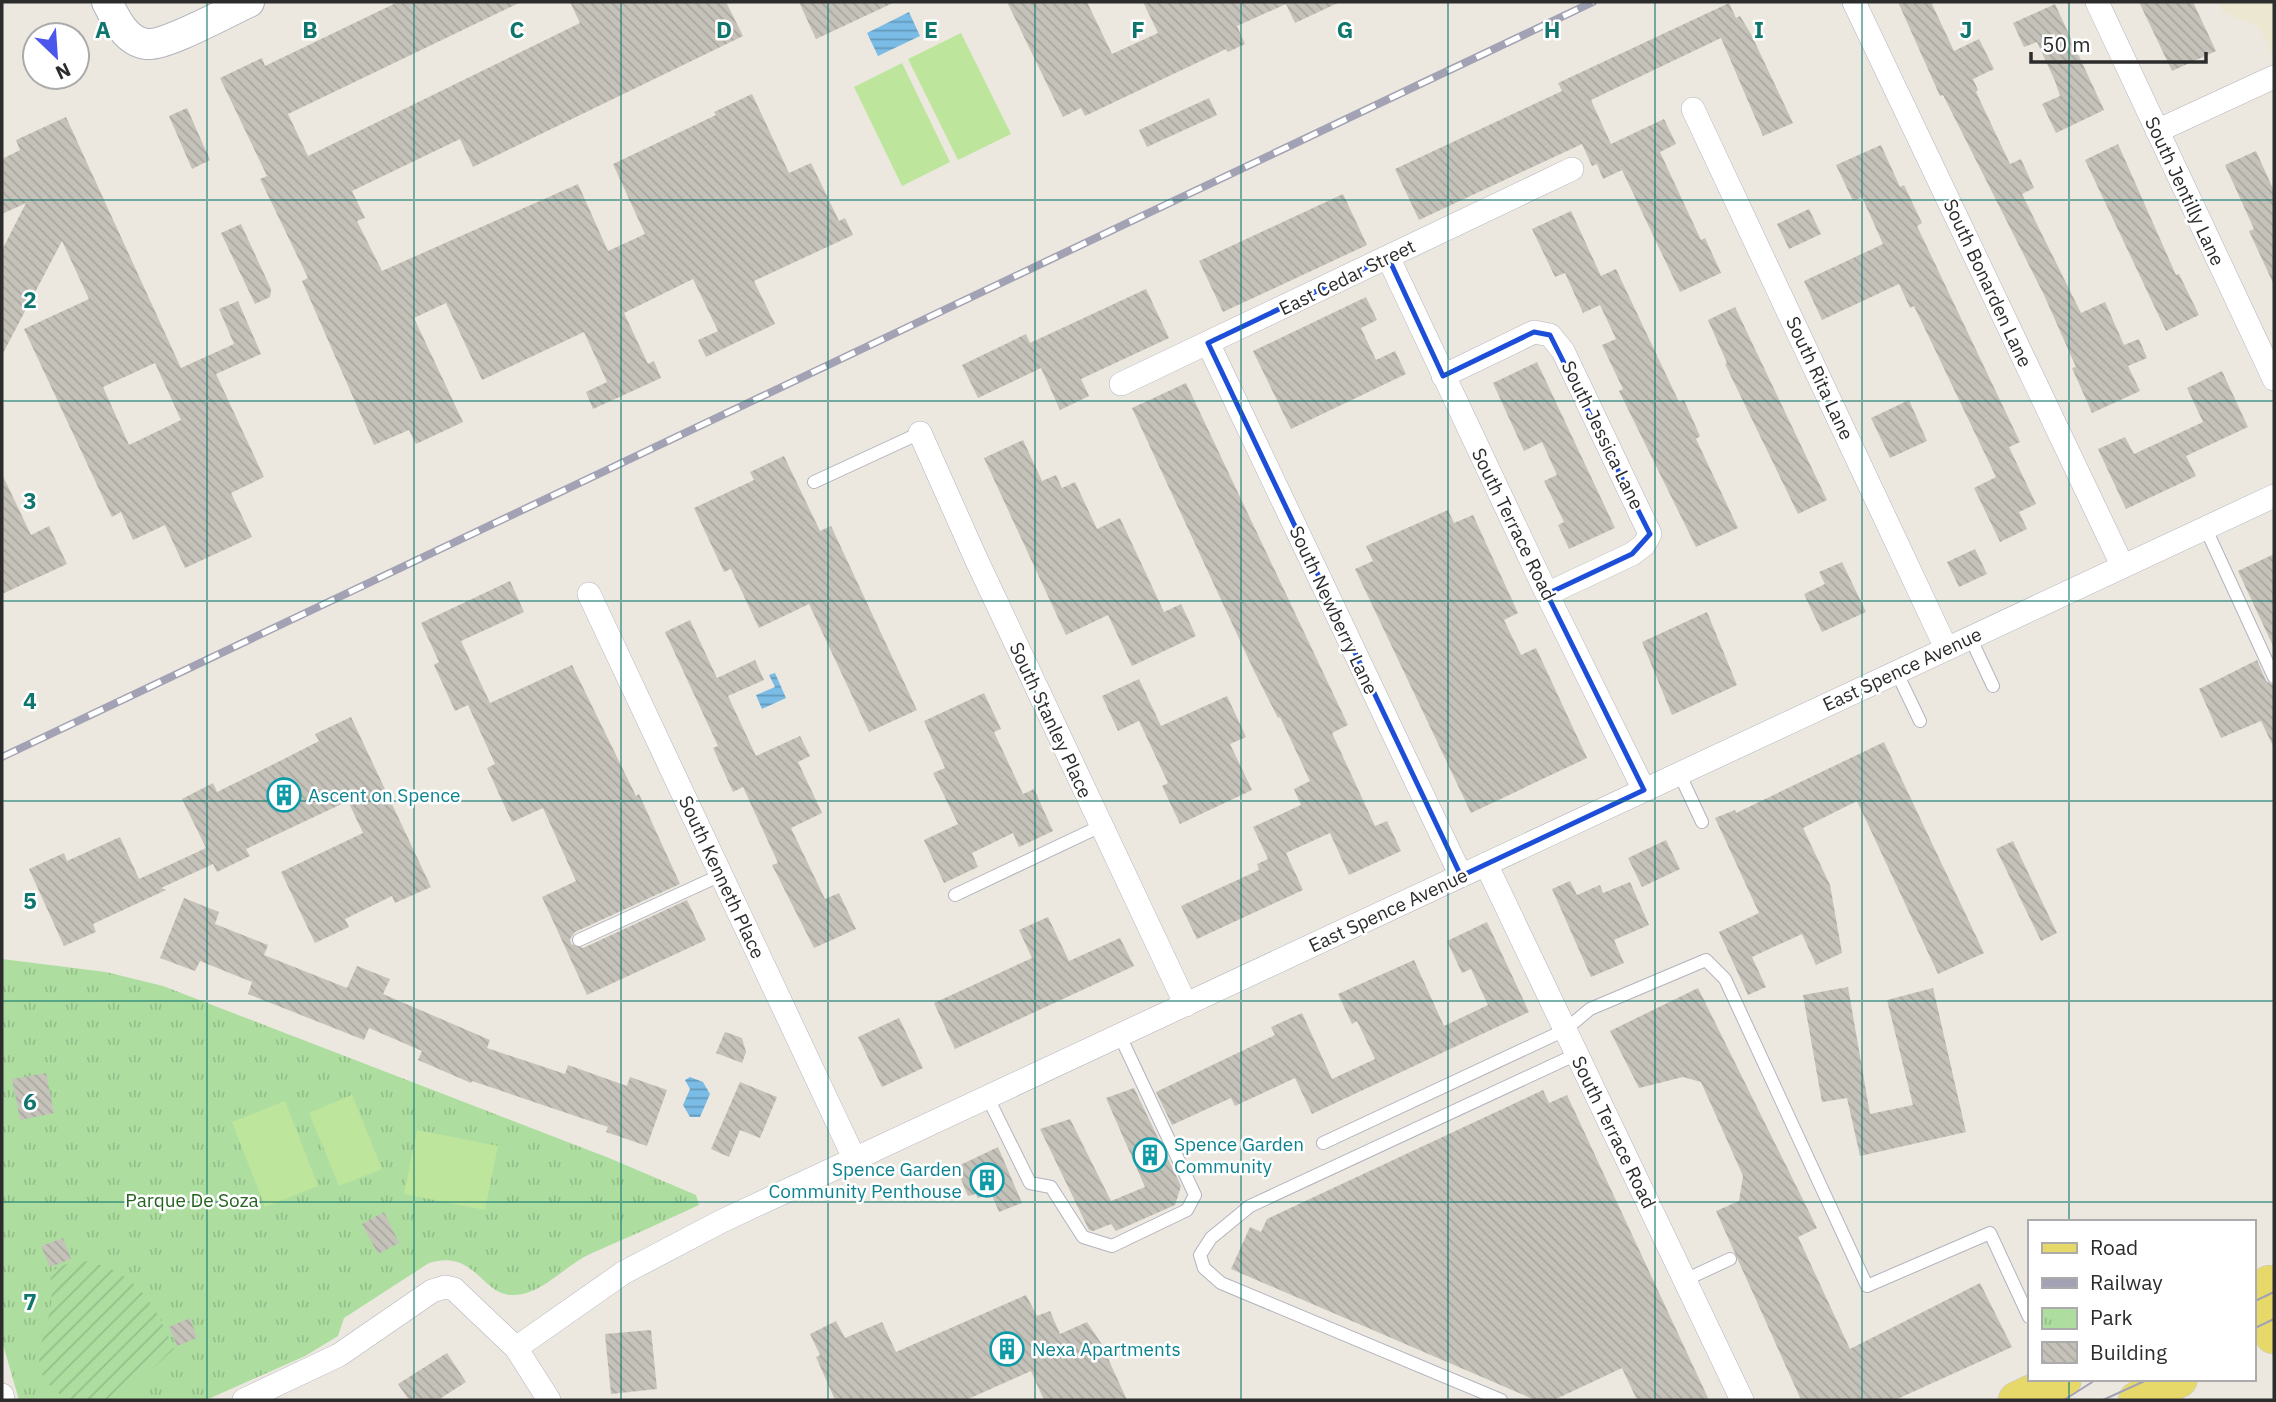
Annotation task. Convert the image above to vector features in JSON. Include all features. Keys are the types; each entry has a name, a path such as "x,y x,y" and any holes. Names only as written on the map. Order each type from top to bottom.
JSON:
{"main road":[{"path":"2265,1285 2269,1338"},
{"path":"2017,1400 2058,1381"},
{"path":"2137,1400 2175,1381"}],"street":[{"path":"107,2 128,35 147,44 168,40 249,2"},
{"name":"South Bonarden Lane","path":"1854,2 2122,565"},
{"name":"South Jentilly Lane","path":"2096,2 2274,379"},
{"path":"2157,131 2274,77"},
{"name":"South Rita Lane","path":"1693,109 1945,648"},
{"name":"East Cedar Street","path":"1121,384 1572,169"},
{"name":"South Terrace Road","path":"1388,257 1547,594 1644,790"},
{"name":"South Jessica Lane","path":"1443,376 1534,332 1550,335 1563,351 1639,509 1650,534 1644,545 1632,554 1547,594"},
{"name":"South Newberry Lane","path":"1208,344 1461,876"},
{"name":"South Stanley Place","path":"920,433 1186,1005"},
{"name":"East Spence Avenue","path":"516,1348 623,1273 671,1246 2274,496"},
{"name":"South Kenneth Place","path":"589,594 856,1160"},
{"name":"South Terrace Road","path":"1486,864 1742,1400"},
{"path":"244,1400 339,1355 432,1291 445,1287 454,1289 516,1348 549,1400"},
{"path":"2,1395 3,1400"}],"lane":[{"path":"814,482 920,433"},
{"path":"2205,527 2274,677"},
{"path":"1970,637 1993,686"},
{"path":"1896,671 1920,721"},
{"path":"1679,773 1702,822"},
{"path":"955,895 1101,826"},
{"path":"579,940 721,875"},
{"path":"1324,1143 1565,1030 1590,1009 1706,960 1725,979 1867,1286 1990,1233 2028,1315"},
{"path":"988,1098 1030,1183 1051,1187 1083,1237 1112,1246 1187,1210 1195,1195 1120,1036"},
{"path":"1501,1400 1221,1283 1204,1268 1200,1255 1211,1238 1250,1206 1577,1054"},
{"path":"1685,1280 1730,1259"}],"highlighted area":[{"path":"1388,257 1443,376 1534,332 1550,335 1650,534 1632,554 1547,594 1644,790 1461,876 1208,343"}],"shaded area":[{"path":"2219,2 2274,2 2274,51 2271,53 2258,26 2223,12"}],"green space":[{"path":"961,33 1011,134 958,160 908,59"},
{"path":"902,63 950,162 902,186 854,87"},
{"name":"Parque De Soza","path":"2,959 106,972 163,986 609,1158 696,1195 699,1205 590,1254 535,1290 525,1293 503,1294 468,1267 457,1262 445,1260 429,1263 344,1318 338,1336 305,1356 206,1400 19,1400 2,1341"},
{"path":"352,1095 382,1169 339,1186 309,1113"},
{"path":"285,1101 318,1186 265,1207 232,1122"},
{"path":"417,1130 498,1146 485,1210 404,1194"},
{"path":"75,1260 112,1269 138,1288 158,1316 174,1349 118,1400 68,1400 54,1389 40,1369 40,1348 52,1291 50,1272"}],"water":[{"path":"909,12 920,36 878,56 867,33"},
{"path":"775,673 786,698 762,709 756,695 775,687 769,675"},
{"path":"690,1077 703,1082 710,1094 700,1117 690,1117 683,1105 690,1089 685,1080"}],"building":[{"path":"398,2 521,2 288,114 308,156 580,23 570,2 726,2 743,36 473,167 460,139 352,191 365,218 357,221 382,271 578,184 608,251 645,234 613,164 716,115 714,112 752,94 789,173 811,163 839,221 845,218 853,235 754,281 775,324 706,357 698,340 718,331 693,279 624,313 648,364 654,361 661,378 593,409 586,392 607,382 584,332 482,380 446,303 414,318 463,422 416,444 409,430 374,445 302,281 308,278 260,179 267,176 220,78 262,58 265,66"},
{"path":"799,2 895,2 816,39"},
{"path":"1007,2 1087,2 1112,54 1158,33 1143,2 1340,2 1295,23 1286,4 1237,26 1245,44 1228,52 1226,49 1085,116 1081,108 1063,117"},
{"path":"1898,2 1931,2 1954,51 1979,39 1994,69 1973,79 1978,90 1976,92 2010,164 2021,159 2034,188 2022,194 2081,313 2105,302 2124,345 2139,339 2147,358 2128,366 2140,391 2092,413 2072,368 2076,367 2044,295 1943,95 1940,96"},
{"path":"2139,2 2193,2 2216,51 2172,71"},
{"path":"1729,3 1736,18 1740,16 1751,34 1793,123 1763,136 1721,38 1591,100 1611,144 1664,119 1676,144 1660,152 1701,240 1705,238 1721,273 1680,292 1622,170 1603,179 1597,164 1592,166 1582,144 1419,220 1395,169 1562,91 1558,83"},
{"path":"2055,4 2104,110 2056,133 2042,104 2060,96 2055,81 2037,42 2024,47 2013,23"},
{"path":"1209,98 1217,115 1147,147 1139,130"},
{"path":"187,108 210,160 192,169 169,116"},
{"path":"66,117 181,368 234,344 219,309 238,301 261,354 216,374 264,477 231,493 252,537 185,568 165,525 133,540 121,512 112,517 24,329 89,299 62,241 2,355 2,250 26,203 2,214 2,159 20,150 16,140","holes":["155,363 181,420 129,445 103,387"]},
{"path":"2118,144 2176,275 2179,274 2199,315 2166,331 2085,160"},
{"path":"1881,145 1900,187 1904,185 1922,223 1917,226 2020,442 2009,447 2036,504 2019,512 2027,529 2000,542 1974,488 1996,477 1914,306 1910,308 1899,284 1822,320 1804,281 1883,244 1862,197 1853,201 1836,165"},
{"path":"2256,151 2274,191 2274,285 2249,231 2254,229 2225,165"},
{"path":"1343,194 1367,245 1223,312 1199,261"},
{"path":"1809,209 1821,234 1789,249 1777,224"},
{"path":"1571,211 1601,276 1616,269 1679,402 1684,400 1700,436 1696,439 1738,528 1696,547 1619,391 1623,389 1602,345 1616,339 1600,305 1583,313 1565,273 1555,277 1532,229"},
{"path":"241,224 271,289 270,297 255,304 221,233"},
{"path":"1146,289 1169,338 1081,379 1089,396 1060,410 1041,368 978,398 962,365 1026,334 1030,343"},
{"path":"1366,297 1377,320 1361,328 1376,360 1395,351 1406,374 1291,429 1253,351"},
{"path":"1735,307 1827,500 1798,514 1725,364 1727,363 1708,320"},
{"path":"1537,362 1615,528 1569,549 1558,525 1564,522 1544,481 1557,475 1542,442 1524,451 1493,383"},
{"path":"2222,371 2248,427 2186,456 2196,476 2126,509 2098,449 2125,437 2134,454 2203,422 2187,388"},
{"path":"1186,383 1348,725 1332,733 1375,826 1387,821 1401,851 1349,875 1330,833 1286,853 1303,890 1197,939 1181,906 1259,870 1257,864 1268,859 1253,827 1301,805 1294,789 1310,781 1280,717 1278,718 1255,673 1132,408"},
{"path":"1909,400 1927,441 1890,458 1871,418"},
{"path":"1023,440 1042,481 1056,475 1062,488 1075,482 1097,529 1120,518 1164,612 1181,604 1196,636 1132,666 1108,615 1066,635 984,458"},
{"path":"784,456 820,531 831,526 917,710 869,732 809,604 759,628 731,569 724,572 694,508 754,480 750,472"},
{"path":"2,474 31,535 49,526 67,564 2,594"},
{"path":"1448,510 1454,523 1473,515 1518,613 1504,620 1521,655 1536,648 1587,758 1471,813 1355,569 1373,561 1366,546"},
{"path":"1975,549 1987,574 1959,587 1947,562"},
{"path":"2274,554 2274,648 2238,571"},
{"path":"1842,562 1866,612 1822,632 1804,594 1825,584 1819,572"},
{"path":"510,581 524,612 461,641 490,703 572,665 636,796 639,794 680,884 575,932 570,939 571,944 583,948 687,900 706,940 587,995 542,897 576,881 543,808 512,822 487,768 495,764 468,705 455,711 434,665 439,662 421,623"},
{"path":"1707,612 1737,685 1672,715 1642,642"},
{"path":"690,620 717,678 755,660 764,680 728,696 756,756 800,736 810,756 798,762 822,813 791,828 825,899 839,893 856,929 814,948 772,865 778,863 743,787 733,792 713,748 718,746 665,632"},
{"path":"2257,660 2266,681 2274,686 2274,748 2261,721 2221,738 2199,689"},
{"path":"1139,679 1161,726 1227,696 1246,737 1230,744 1252,790 1180,824 1162,786 1168,783 1139,721 1118,731 1102,696"},
{"path":"984,693 1001,729 994,732 1023,794 1034,789 1053,831 1019,847 1013,833 972,853 978,867 944,883 924,840 958,824 933,773 945,768 924,721"},
{"path":"351,717 431,887 395,903 392,896 345,919 349,927 315,943 281,872 363,833 348,801 246,849 250,856 217,872 213,864 161,888 166,890 93,924 96,932 64,946 29,869 64,853 67,861 120,837 139,879 206,848 182,799 213,783 217,792 319,741 315,734"},
{"path":"1884,742 1984,953 1938,974 1857,801 1803,828 1830,885 1842,953 1816,965 1802,934 1752,957 1766,987 1748,995 1719,932 1759,913 1715,818 1735,810 1736,813"},
{"path":"1666,840 1680,869 1642,887 1628,858"},
{"path":"2013,841 2057,933 2041,941 1996,849"},
{"path":"1570,881 1577,895 1600,885 1603,893 1630,882 1649,925 1614,940 1624,963 1591,977 1552,889"},
{"path":"184,898 219,912 215,924 268,945 264,955 347,988 357,966 390,979 383,994 490,1040 487,1048 565,1074 568,1065 627,1086 630,1077 667,1090 647,1146 606,1132 608,1127 472,1081 471,1083 418,1060 422,1051 369,1028 364,1040 248,994 252,982 200,961 195,971 160,958"},
{"path":"1048,917 1069,961 1120,938 1134,966 955,1049 934,1003 1032,958 1019,930"},
{"path":"1487,922 1529,1012 1312,1114 1295,1078 1235,1106 1231,1098 1172,1125 1156,1092 1275,1035 1271,1027 1302,1013 1332,1079 1375,1059 1357,1021 1352,1024 1338,994 1414,960 1444,1026 1488,1005 1471,969 1462,973 1447,941"},
{"path":"1848,987 1870,1114 1913,1105 1887,1000 1933,988 1966,1132 1860,1156 1847,1098 1822,1102 1803,995"},
{"path":"1698,988 1817,1228 1798,1237 1850,1349 1980,1283 2012,1347 1895,1400 1801,1400 1716,1211 1739,1201 1743,1176 1701,1082 1683,1077 1639,1088 1610,1031"},
{"path":"899,1018 923,1068 882,1087 858,1037"},
{"path":"725,1032 742,1038 746,1052 742,1063 716,1053"},
{"path":"46,1073 54,1113 20,1120 12,1079"},
{"path":"740,1082 777,1097 760,1138 740,1130 729,1157 711,1149"},
{"name":"Spence Garden Community","path":"1134,1088 1181,1186 1175,1205 1116,1231 1111,1224 1089,1230 1040,1129 1070,1119 1111,1201 1145,1187 1106,1098"},
{"path":"1543,1090 1549,1103 1567,1095 1709,1400 1637,1400 1622,1368 1554,1400 1535,1400 1231,1269 1250,1227 1261,1232 1267,1219"},
{"name":"Spence Garden Community Penthouse","path":"998,1147 1022,1203 999,1212 991,1193 978,1198 976,1194 968,1196 956,1167"},
{"path":"384,1212 399,1243 378,1254 362,1224"},
{"path":"63,1238 71,1259 50,1267 41,1246"},
{"name":"Nexa Apartments","path":"1026,1295 1037,1316 1050,1311 1060,1334 1087,1322 1101,1343 1127,1400 1044,1400 1031,1371 966,1400 835,1400 816,1357 820,1355 810,1334 836,1321 845,1338 882,1322 896,1352"},
{"path":"190,1318 197,1338 177,1346 169,1327"},
{"path":"651,1330 657,1389 611,1394 605,1334"},
{"path":"447,1353 466,1382 438,1400 409,1400 398,1384"}],"tram line":[{"path":"2255,1301 2274,1292"},
{"path":"2255,1328 2274,1319"},
{"path":"2064,1400 2094,1381"},
{"path":"2103,1400 2145,1381"}],"railway":[{"path":"2,757 1593,2"}],"place":[{"name":"Ascent on Spence","path":"284,795"},
{"name":"Spence Garden Community","path":"1150,1155"},
{"name":"Spence Garden Community Penthouse","path":"987,1180"},
{"name":"Nexa Apartments","path":"1007,1349"}]}
